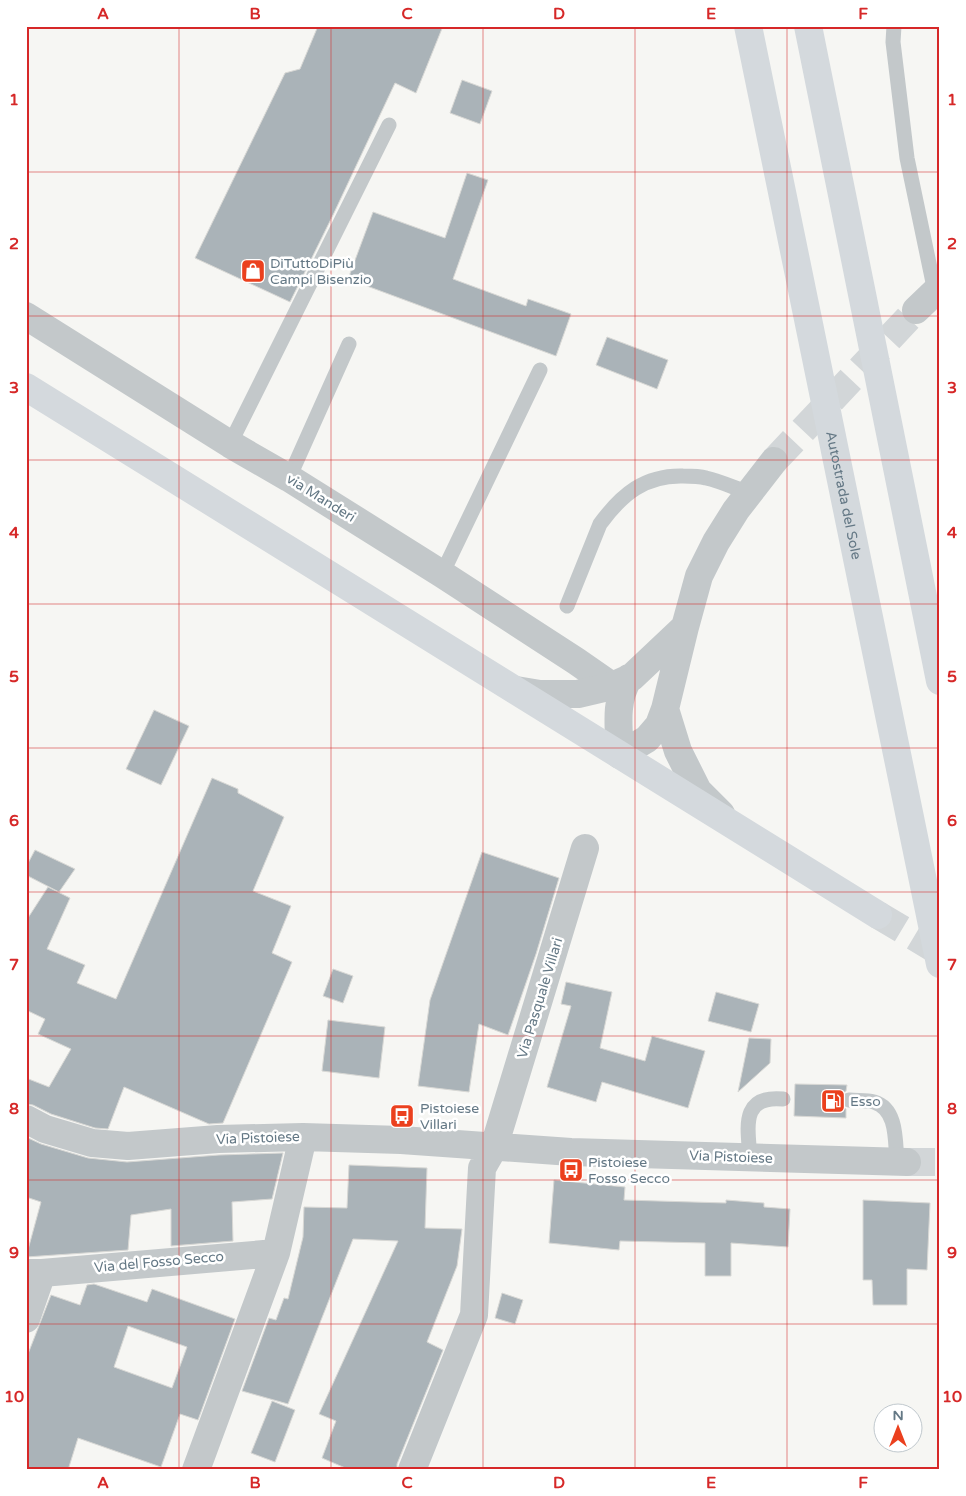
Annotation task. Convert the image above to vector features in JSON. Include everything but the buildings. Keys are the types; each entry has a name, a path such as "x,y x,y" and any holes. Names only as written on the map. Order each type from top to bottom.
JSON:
{"main road":[{"name":"Autostrada del Sole","path":"748,26 940,964"},
{"path":"808,26 940,681"},
{"path":"26,387 878,915"}],"street":[{"name":"via Manderi","path":"26,316 230,444 289,478 576,661 620,682"},
{"path":"620,682 623,688 619,701 620,755 647,739 659,725 665,709 699,576 716,542 736,510 774,461"},
{"path":"516,690 540,694 578,694 620,682 685,627"},
{"path":"665,709 678,751 698,791 733,825"},
{"name":"Via Pasquale Villari","path":"494,1147 585,848"},
{"name":"Via Pistoiese","path":"26,1119 44,1129 92,1143 128,1146 218,1139 303,1137 401,1140 571,1152 902,1162"},
{"path":"196,1470 276,1253 303,1137"},
{"path":"412,1470 474,1315 482,1168 494,1147"},
{"name":"Via del Fosso Secco","path":"26,1319 34,1273 276,1253"}],"lane":[{"path":"894,26 894,42 907,158 930,296"},
{"path":"230,444 389,125"},
{"path":"289,478 348,344"},
{"path":"442,574 540,370"},
{"path":"567,606 600,524 623,497 642,484 666,476 704,477 750,493"},
{"path":"750,1158 748,1116 753,1108 766,1100 772,1098 783,1099"},
{"path":"849,1100 873,1102 882,1106 889,1113 902,1162"}],"tunnel":[{"path":"774,461 916,310"},
{"path":"878,915 940,952"},
{"path":"907,1162 940,1162"}],"place":[{"name":"DiTuttoDiPiù Campi Bisenzio","path":"253,271"},
{"name":"Esso","path":"833,1101"},
{"name":"Pistoiese Villari","path":"402,1116"},
{"name":"Pistoiese Fosso Secco","path":"571,1170"}]}
